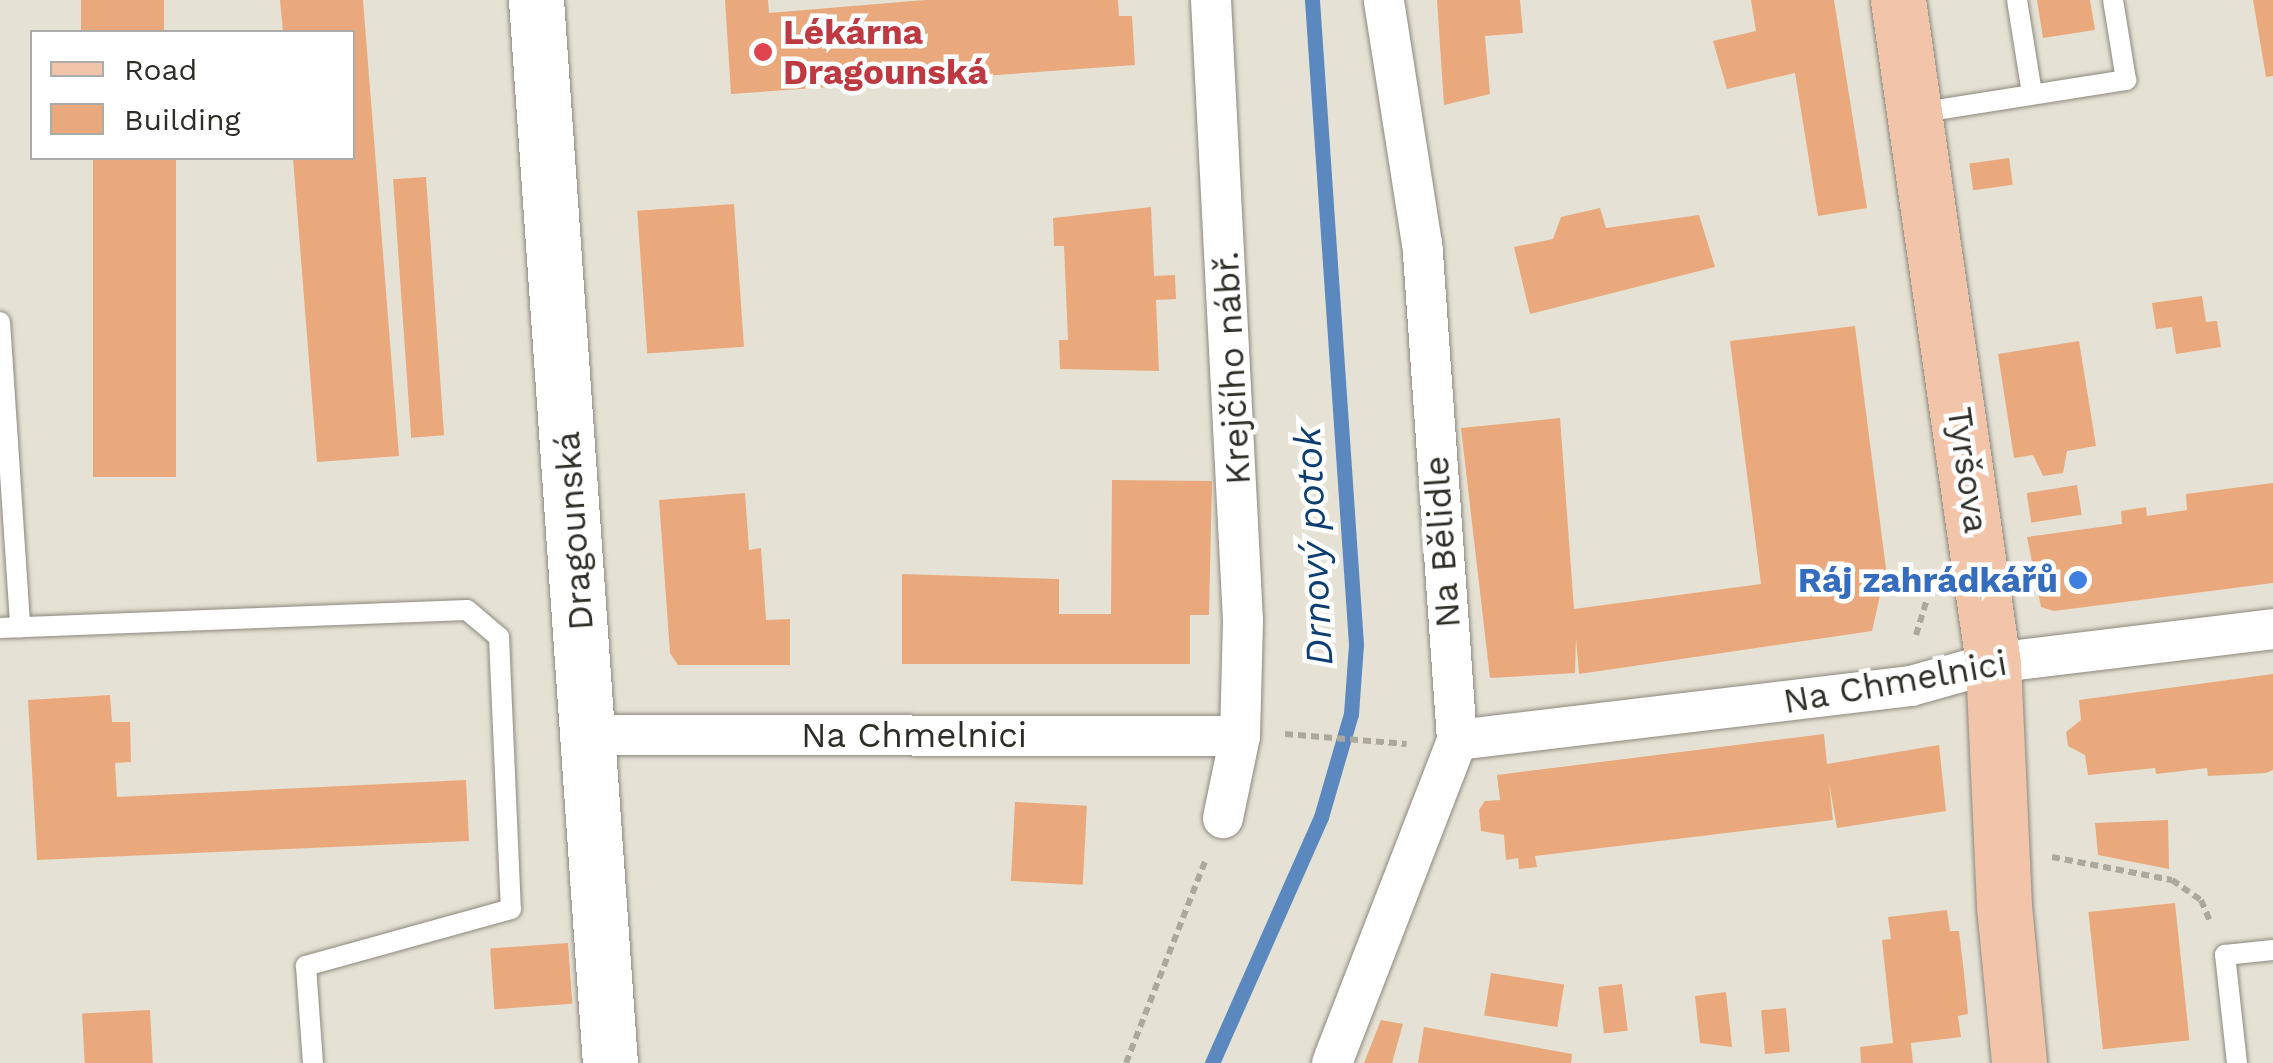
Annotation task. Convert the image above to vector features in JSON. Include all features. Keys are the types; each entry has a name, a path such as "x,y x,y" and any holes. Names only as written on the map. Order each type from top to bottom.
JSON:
{"main road":[{"name":"Tyršova","path":"1898,0 1993,663 2004,906 2019,1063"}],"street":[{"name":"Dragounská","path":"536,0 610,1063"},
{"name":"Krejčího nábř.","path":"1211,0 1243,621 1240,736 1223,818"},
{"name":"Na Bělidle","path":"1332,1063 1440,743 1422,244 1384,0"},
{"name":"Na Chmelnici","path":"1440,743 1911,686 1993,663 2273,629"},
{"name":"Na Chmelnici","path":"588,735 1240,736"}],"lane":[{"path":"2017,0 2032,94"},
{"path":"1914,113 2126,80 2113,0"},
{"path":"0,322 10,628 467,610 499,636 511,908 306,966 313,1063"},
{"path":"2237,1063 2225,955 2273,950"}],"path":[{"path":"1911,686 1905,653 1927,601 1924,582"},
{"path":"1293,734 1440,743"},
{"path":"1126,1063 1223,818"},
{"path":"2051,857 2172,880 2202,900 2225,955"}],"building":[{"path":"81,0 164,0 164,30 81,30"},
{"path":"280,0 363,0 399,456 317,462 293,160 355,160 355,30 283,30"},
{"path":"725,0 768,0 769,13 925,0 1118,0 1119,16 1132,16 1135,65 731,94"},
{"path":"1437,0 1520,0 1523,33 1485,36 1490,94 1444,105"},
{"path":"1751,0 1834,0 1867,208 1818,216 1795,73 1727,89 1713,41 1756,31"},
{"path":"2037,0 2090,0 2095,30 2043,38"},
{"path":"2253,0 2273,0 2273,76 2266,77"},
{"path":"2009,158 2013,185 1973,190 1969,164"},
{"path":"93,160 176,160 176,477 93,477"},
{"path":"426,177 444,435 411,438 393,179"},
{"path":"734,204 744,347 647,353 637,211"},
{"path":"1151,207 1154,276 1175,275 1176,299 1156,300 1159,371 1060,369 1059,340 1068,340 1064,246 1054,246 1053,218"},
{"path":"1600,208 1606,228 1699,215 1715,267 1530,314 1514,247 1553,239 1561,217"},
{"path":"2202,296 2206,322 2217,321 2221,347 2176,354 2172,327 2156,329 2152,303"},
{"path":"1855,326 1886,569 1872,631 1579,674 1576,638 1575,673 1490,678 1461,428 1560,418 1574,609 1761,584 1730,341"},
{"path":"2079,341 2096,446 2067,451 2063,473 2043,476 2033,455 2014,458 1998,354"},
{"path":"1112,480 1212,481 1209,615 1190,615 1190,664 902,664 902,574 1059,579 1059,614 1111,614"},
{"path":"2273,483 2273,583 2054,611 2041,607 2027,537 2122,524 2121,511 2146,507 2147,516 2187,510 2186,494"},
{"path":"2077,485 2082,515 2031,523 2027,493"},
{"path":"745,493 749,550 761,548 766,620 790,619 790,665 678,665 670,653 659,500"},
{"path":"2273,674 2273,770 2266,773 2208,776 2207,768 2156,774 2155,768 2088,775 2085,755 2068,746 2066,732 2081,720 2079,700"},
{"path":"110,695 112,722 130,722 131,762 115,763 117,797 466,780 469,841 37,860 28,700"},
{"path":"1824,734 1827,764 1939,745 1946,811 1837,828 1829,783 1833,820 1535,856 1537,867 1519,869 1518,858 1506,860 1504,835 1481,831 1479,810 1485,801 1500,800 1497,775"},
{"path":"1015,802 1087,806 1083,885 1011,881"},
{"path":"2168,820 2169,869 2098,855 2095,823"},
{"path":"2175,903 2189,1040 2103,1049 2088,912"},
{"path":"1947,910 1950,931 1959,931 1964,973 1968,1014 1958,1016 1961,1037 1911,1043 1913,1063 1861,1063 1860,1047 1893,1043 1882,940 1891,939 1888,917"},
{"path":"568,943 572,1004 494,1009 490,948"},
{"path":"1491,973 1564,985 1557,1027 1484,1015"},
{"path":"1622,984 1628,1031 1604,1034 1598,987"},
{"path":"1726,992 1732,1047 1700,1043 1695,996"},
{"path":"1786,1008 1790,1052 1765,1054 1761,1010"},
{"path":"150,1010 153,1063 85,1063 82,1014"},
{"path":"1381,1020 1403,1024 1392,1063 1364,1063"},
{"path":"1424,1027 1572,1054 1571,1063 1418,1063"}],"waterway":[{"name":"Drnový potok","path":"1212,1063 1321,817 1351,714 1356,644 1312,0"}],"place":[{"name":"Lékárna Dragounská","path":"763,52"},
{"name":"Ráj zahrádkářů","path":"2078,580"}]}
